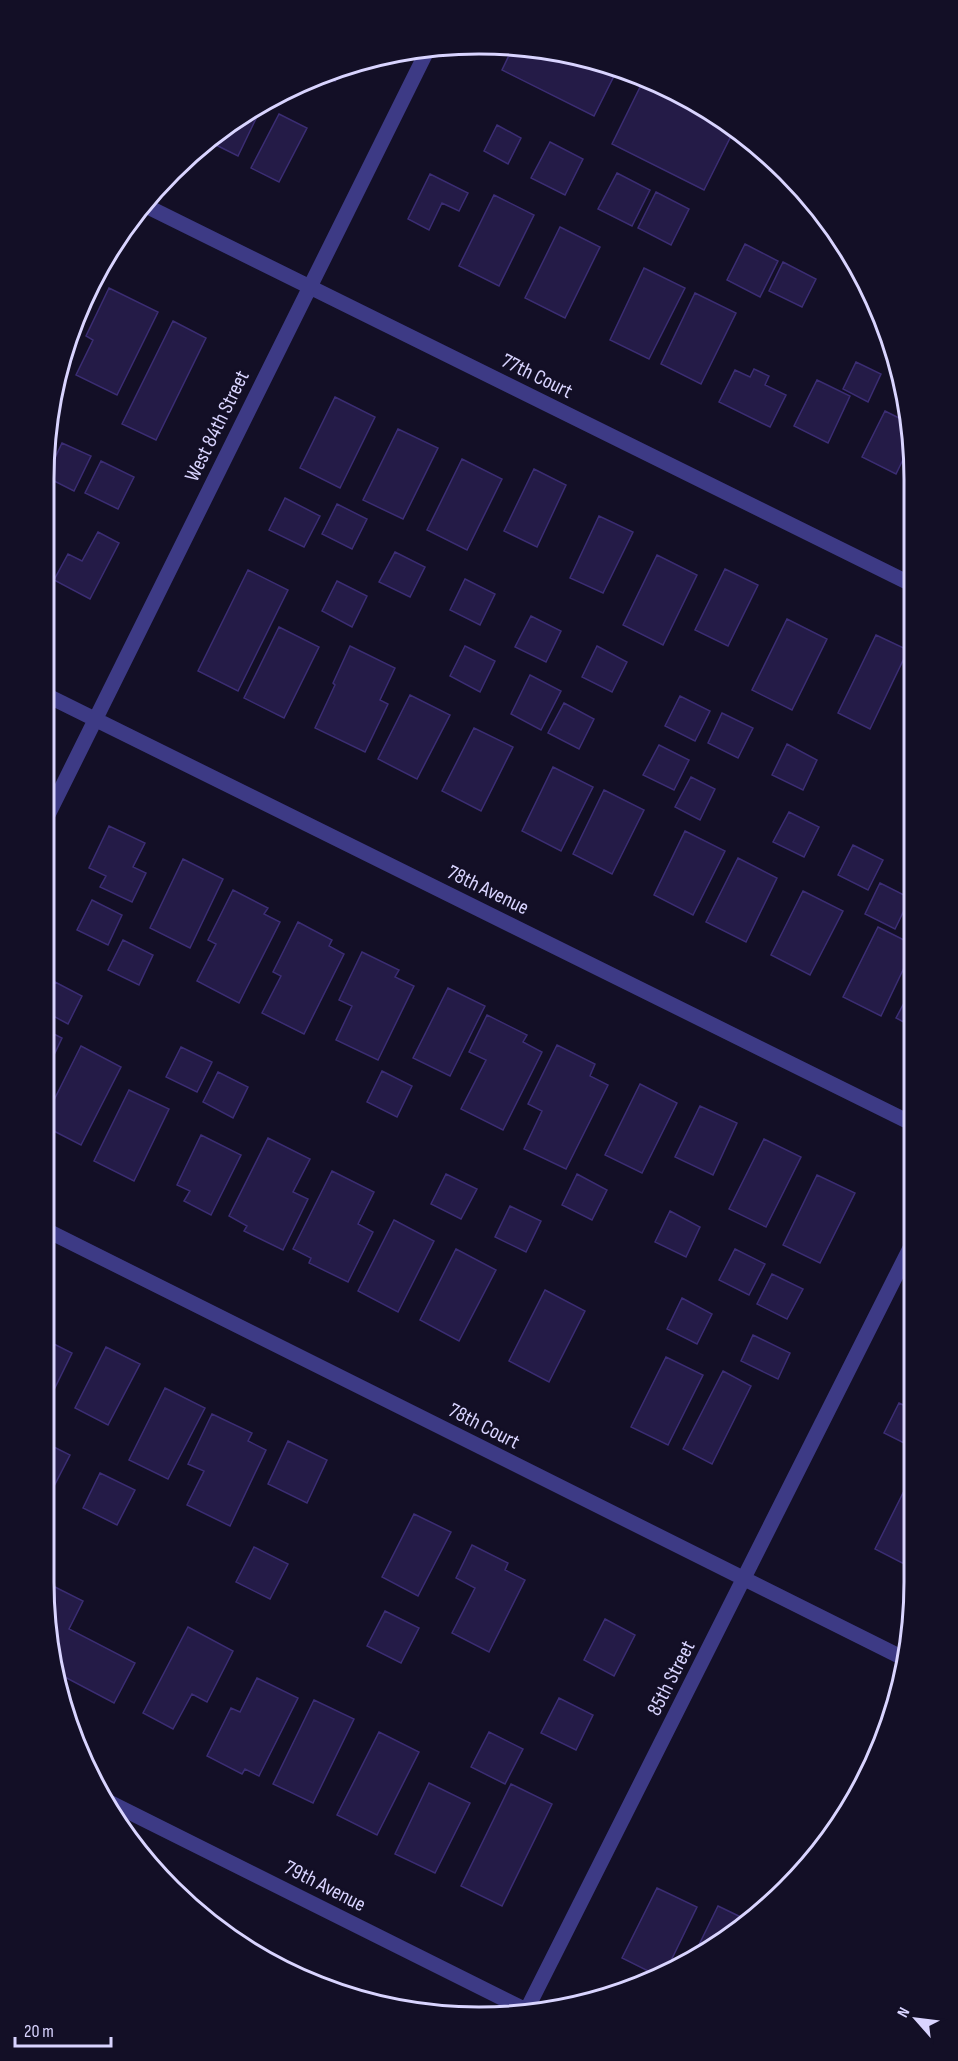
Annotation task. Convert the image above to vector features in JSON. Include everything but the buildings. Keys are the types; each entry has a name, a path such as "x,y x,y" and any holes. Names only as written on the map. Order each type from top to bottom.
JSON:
{"street":[{"name":"West 84th Street","path":"54,803 424,58"},
{"name":"77th Court","path":"151,209 904,581"},
{"name":"78th Avenue","path":"54,699 904,1120"},
{"name":"78th Court","path":"54,1234 897,1655"},
{"name":"85th Street","path":"531,2003 904,1260"},
{"name":"79th Avenue","path":"119,1807 514,2005"}]}
